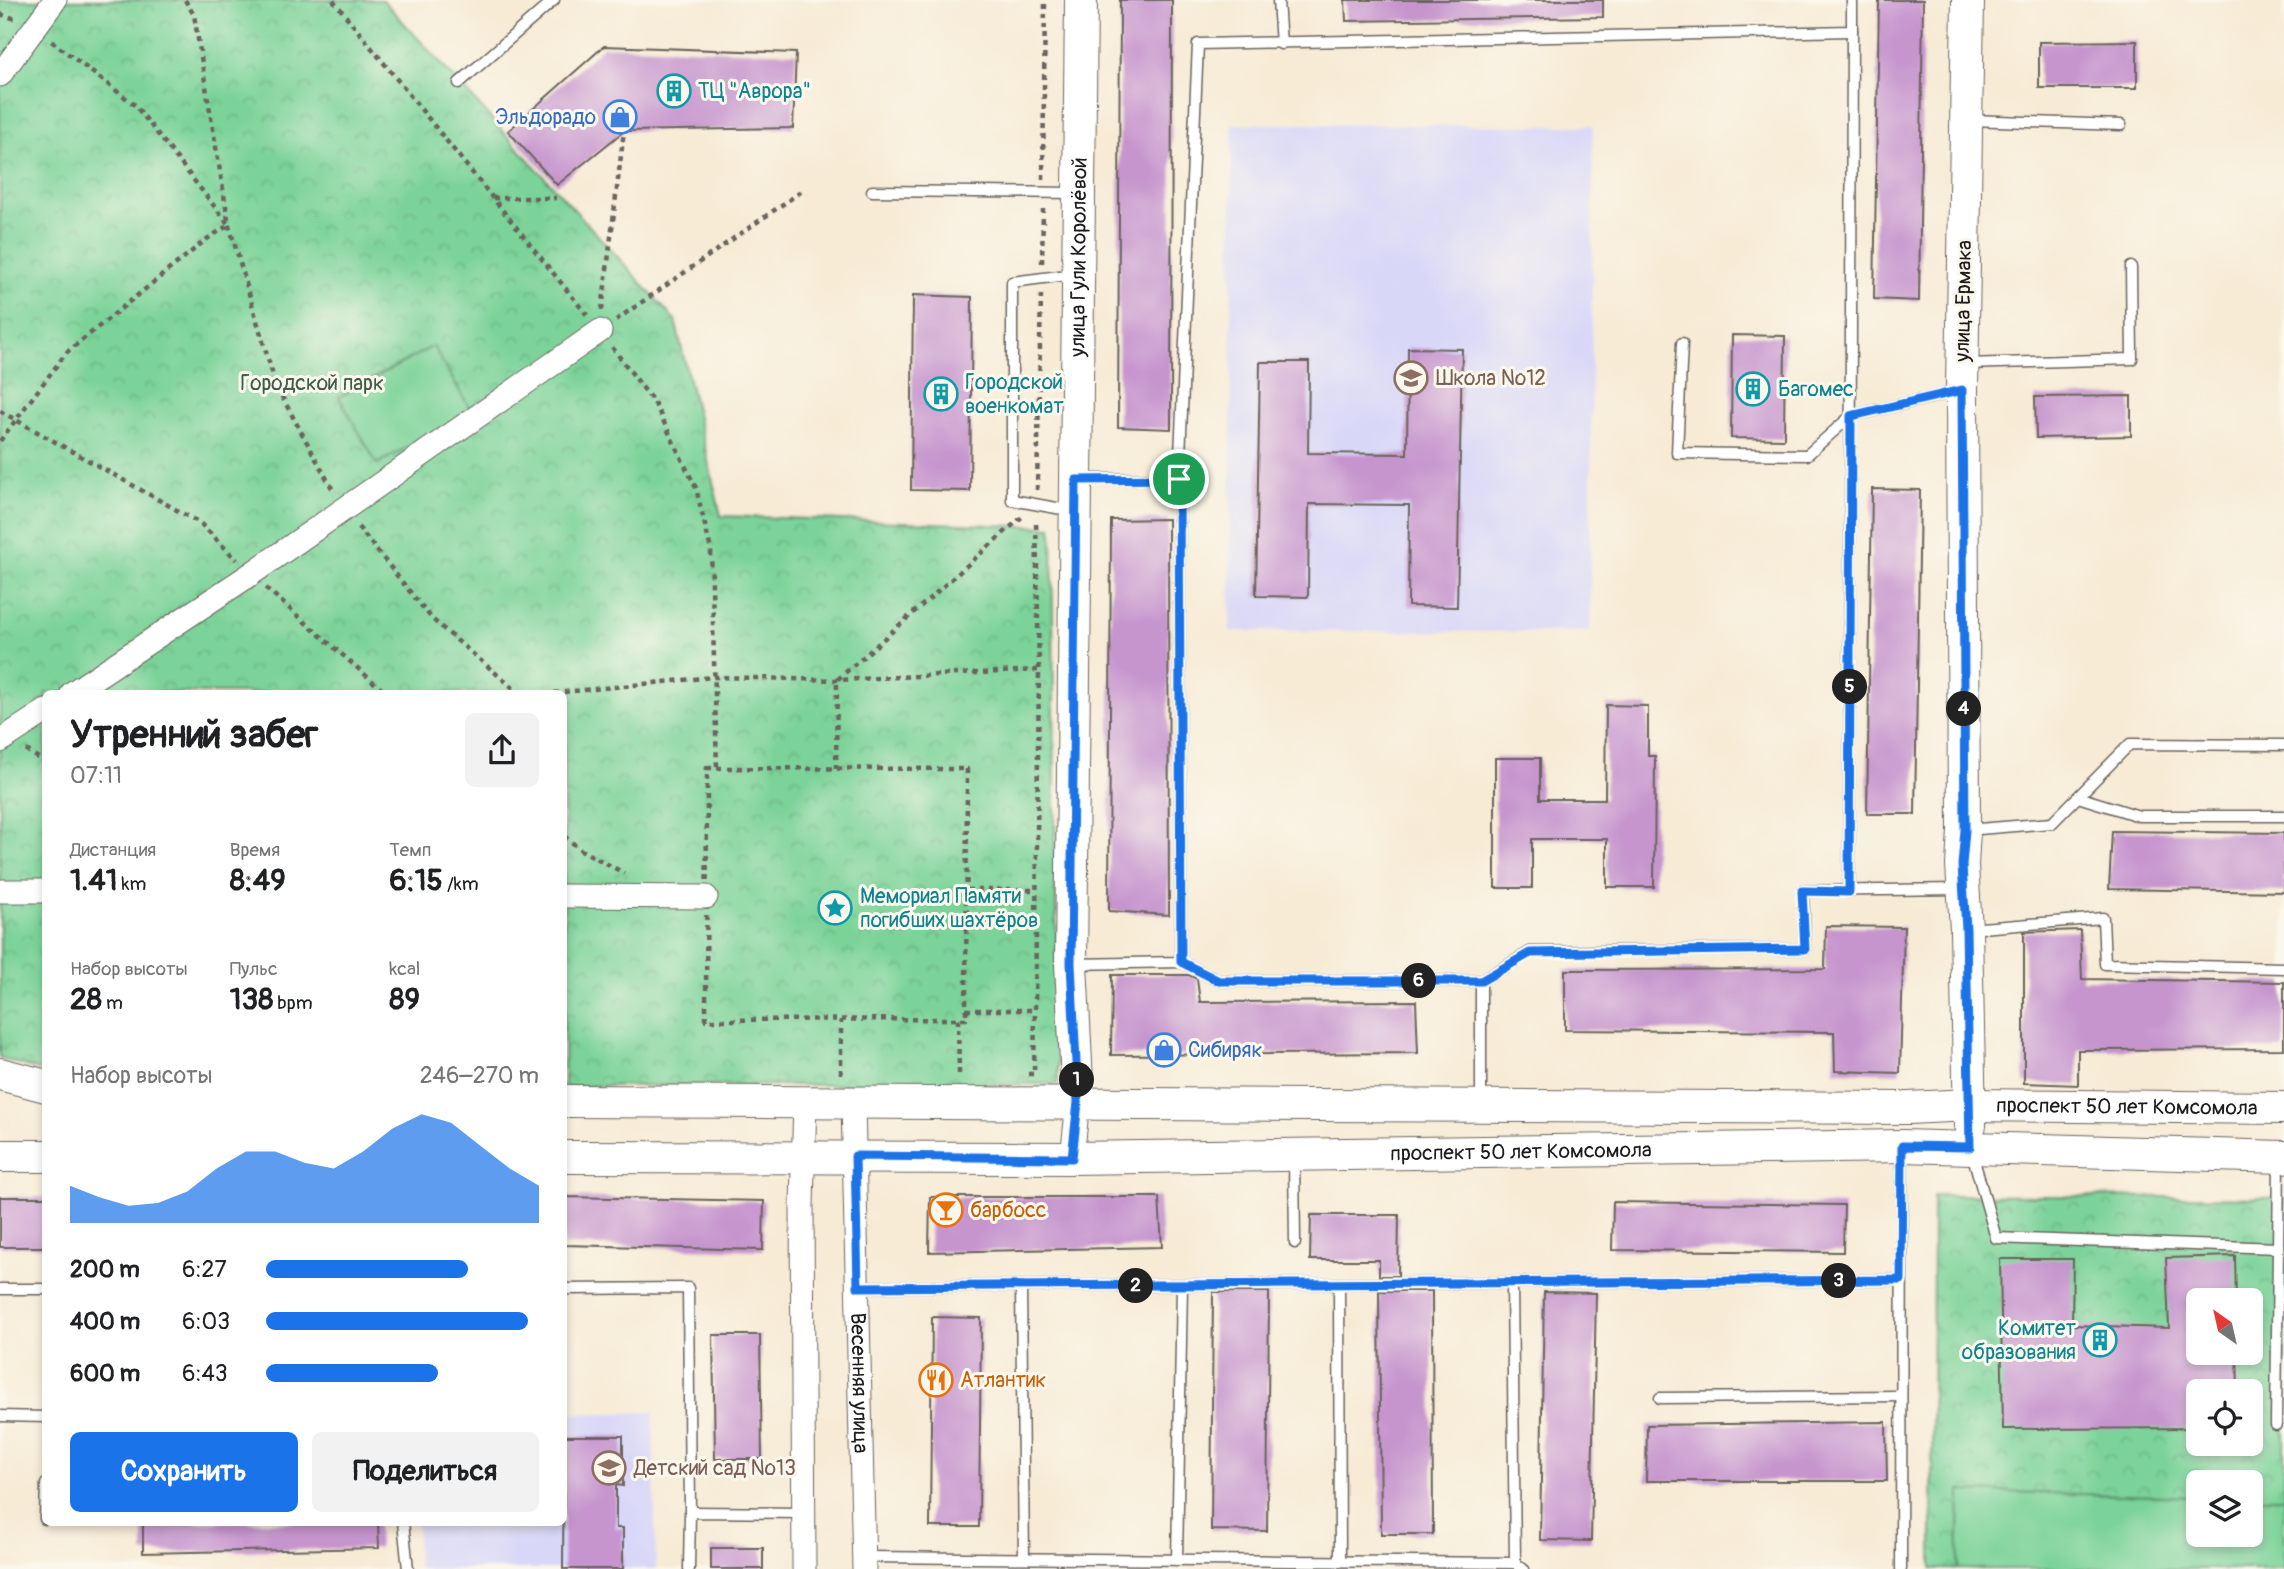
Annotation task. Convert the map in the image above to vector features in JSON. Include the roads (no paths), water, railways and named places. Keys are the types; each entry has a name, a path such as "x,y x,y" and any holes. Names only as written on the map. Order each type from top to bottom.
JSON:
{"main road":[{"name":"улица Гули Королёвой","path":"1078,1102 1071,964 1081,0"},
{"name":"улица Ермака","path":"1968,0 1962,377 1965,830 1962,865 1970,1105"},
{"path":"0,1073 42,1085"},
{"name":"проспект 50 лет Комсомола","path":"567,1101 805,1101 853,1088 1078,1102 2284,1108"},
{"name":"проспект 50 лет Комсомола","path":"1970,1105 1970,1147"},
{"name":"проспект 50 лет Комсомола","path":"567,1157 1072,1158 1902,1146 2281,1157"},
{"path":"0,1156 42,1156"}],"street":[{"path":"0,75 55,0"},
{"path":"77,690 251,574 600,331"},
{"path":"0,741 42,714"},
{"path":"0,891 42,891"},
{"path":"567,896 706,897"},
{"path":"853,1088 855,1156"},
{"path":"804,1569 805,1101"},
{"path":"1072,1158 1078,1102"},
{"name":"Весенняя улица","path":"855,1156 864,1563"}],"lane":[{"path":"459,83 554,0"},
{"path":"1278,0 1281,44"},
{"path":"1849,892 1852,0"},
{"path":"1181,962 1179,479 1198,44 1853,31"},
{"path":"1966,120 2121,125"},
{"path":"872,191 1079,193"},
{"path":"1682,344 1677,453 1807,455 1851,416 1962,377 2132,359 2131,267"},
{"path":"1076,512 1012,500 1012,282 1078,274"},
{"path":"1076,480 1179,479"},
{"path":"1965,830 2052,823 2130,744 2284,745"},
{"path":"2078,797 2139,816 2284,817"},
{"path":"1071,964 1181,962 1219,981 1481,981 1530,953 1805,949 1802,891 1964,888"},
{"path":"1966,929 2103,918 2105,964 2284,968"},
{"path":"1480,1106 1481,981"},
{"path":"1901,1569 1902,1146"},
{"path":"1970,1147 1996,1238 2278,1248"},
{"path":"1294,1154 1295,1243"},
{"path":"2276,1425 2281,1157"},
{"path":"858,1287 1901,1280"},
{"path":"864,1563 1024,1558 1519,1566 1512,1283"},
{"path":"1339,1284 1340,1562"},
{"path":"1177,1560 1182,1285"},
{"path":"1020,1287 1024,1558"},
{"path":"567,1289 688,1288 689,1569"},
{"path":"0,1289 42,1289"},
{"path":"1660,1398 1901,1395"},
{"path":"0,1416 42,1417"},
{"path":"690,1511 803,1513"},
{"path":"403,1526 408,1569"}],"place":[{"name":"ТЦ \"Аврора\"","path":"674,91"},
{"name":"Эльдорадо","path":"620,117"},
{"name":"Школа №12","path":"1411,378"},
{"name":"Багомес","path":"1753,389"},
{"name":"Городской военкомат","path":"941,394"},
{"name":"Мемориал Памяти погибших шахтёров","path":"835,908"},
{"name":"Сибиряк","path":"1164,1050"},
{"name":"барбосс","path":"946,1210"},
{"name":"Комитет образования","path":"2100,1340"},
{"name":"Атлантик","path":"936,1380"},
{"name":"Детский сад №13","path":"609,1468"}],"park label":[{"name":"Городской парк","path":"312,383"}]}
